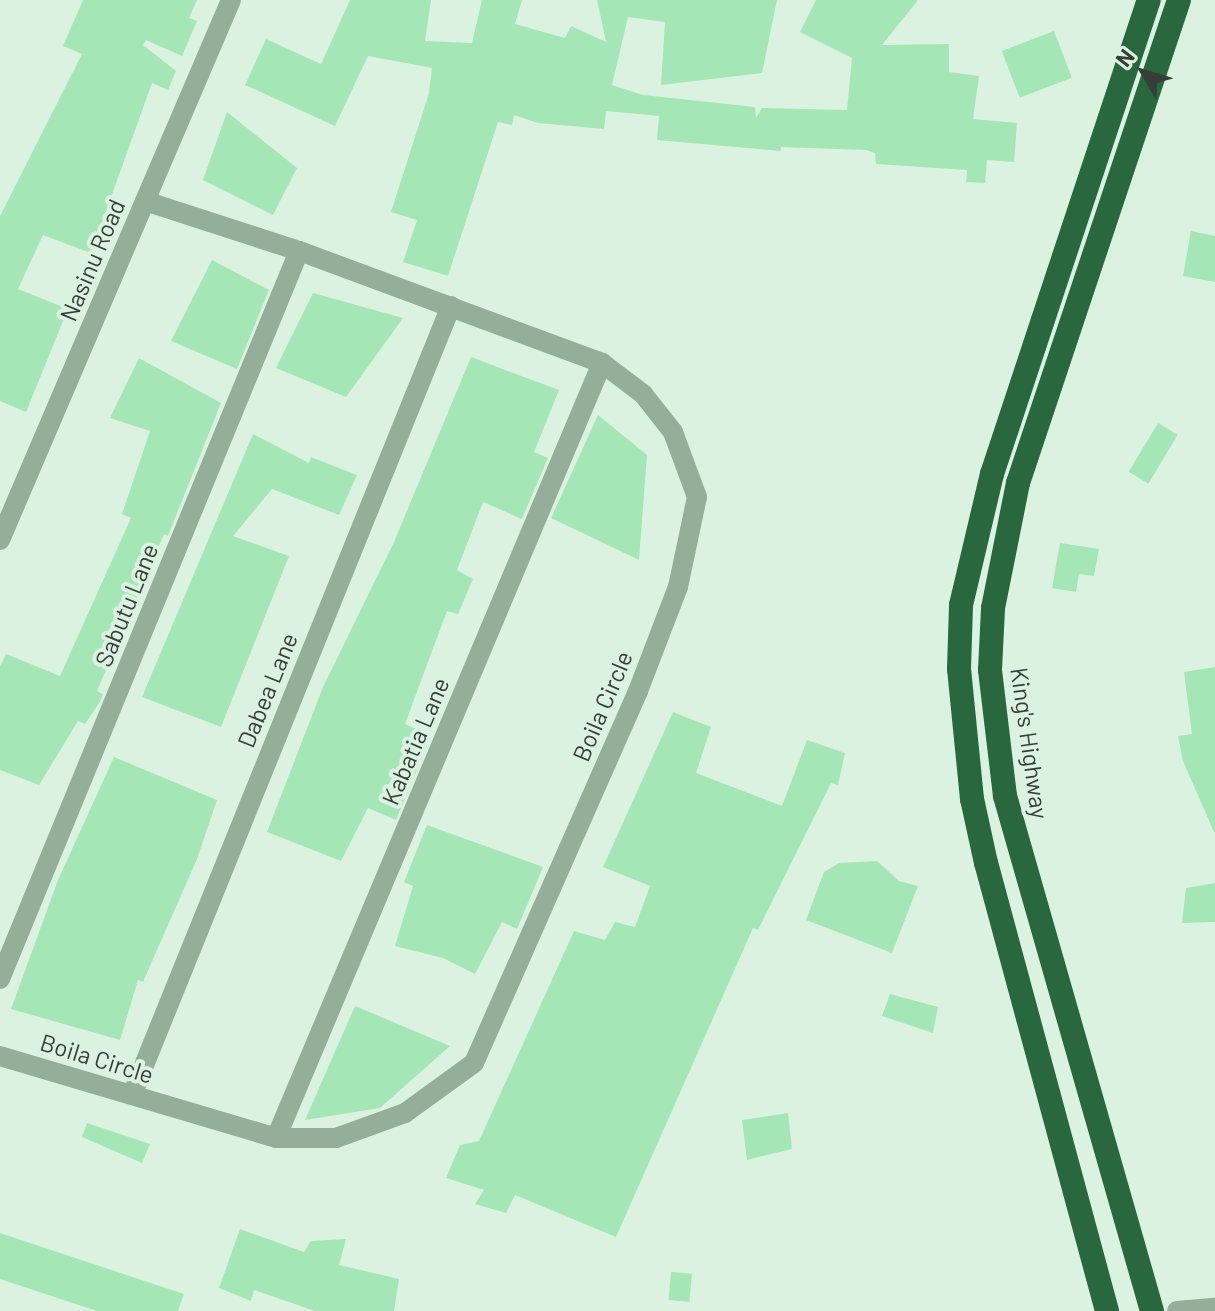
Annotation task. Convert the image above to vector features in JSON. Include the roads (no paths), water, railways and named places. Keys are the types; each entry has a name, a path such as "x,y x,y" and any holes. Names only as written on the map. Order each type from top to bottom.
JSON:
{"highway":[{"path":"1107,1311 983,850 963,738 959,669 961,605 992,474 1149,0"},
{"name":"King's Highway","path":"1152,1311 1005,796 990,670 993,608 1018,483 1179,0"}],"street":[{"name":"Nasinu Road","path":"0,540 231,0"},
{"name":"Boila Circle","path":"0,1056 276,1138 336,1138 405,1113 474,1063 638,691 678,587 697,497 673,432 643,394 602,363 299,251 145,201"},
{"name":"Sabutu Lane","path":"0,979 299,251"},
{"name":"Dabea Lane","path":"132,1095 451,306"},
{"name":"Kabatia Lane","path":"276,1138 602,363"},
{"path":"1177,1311 1215,1308"}]}
